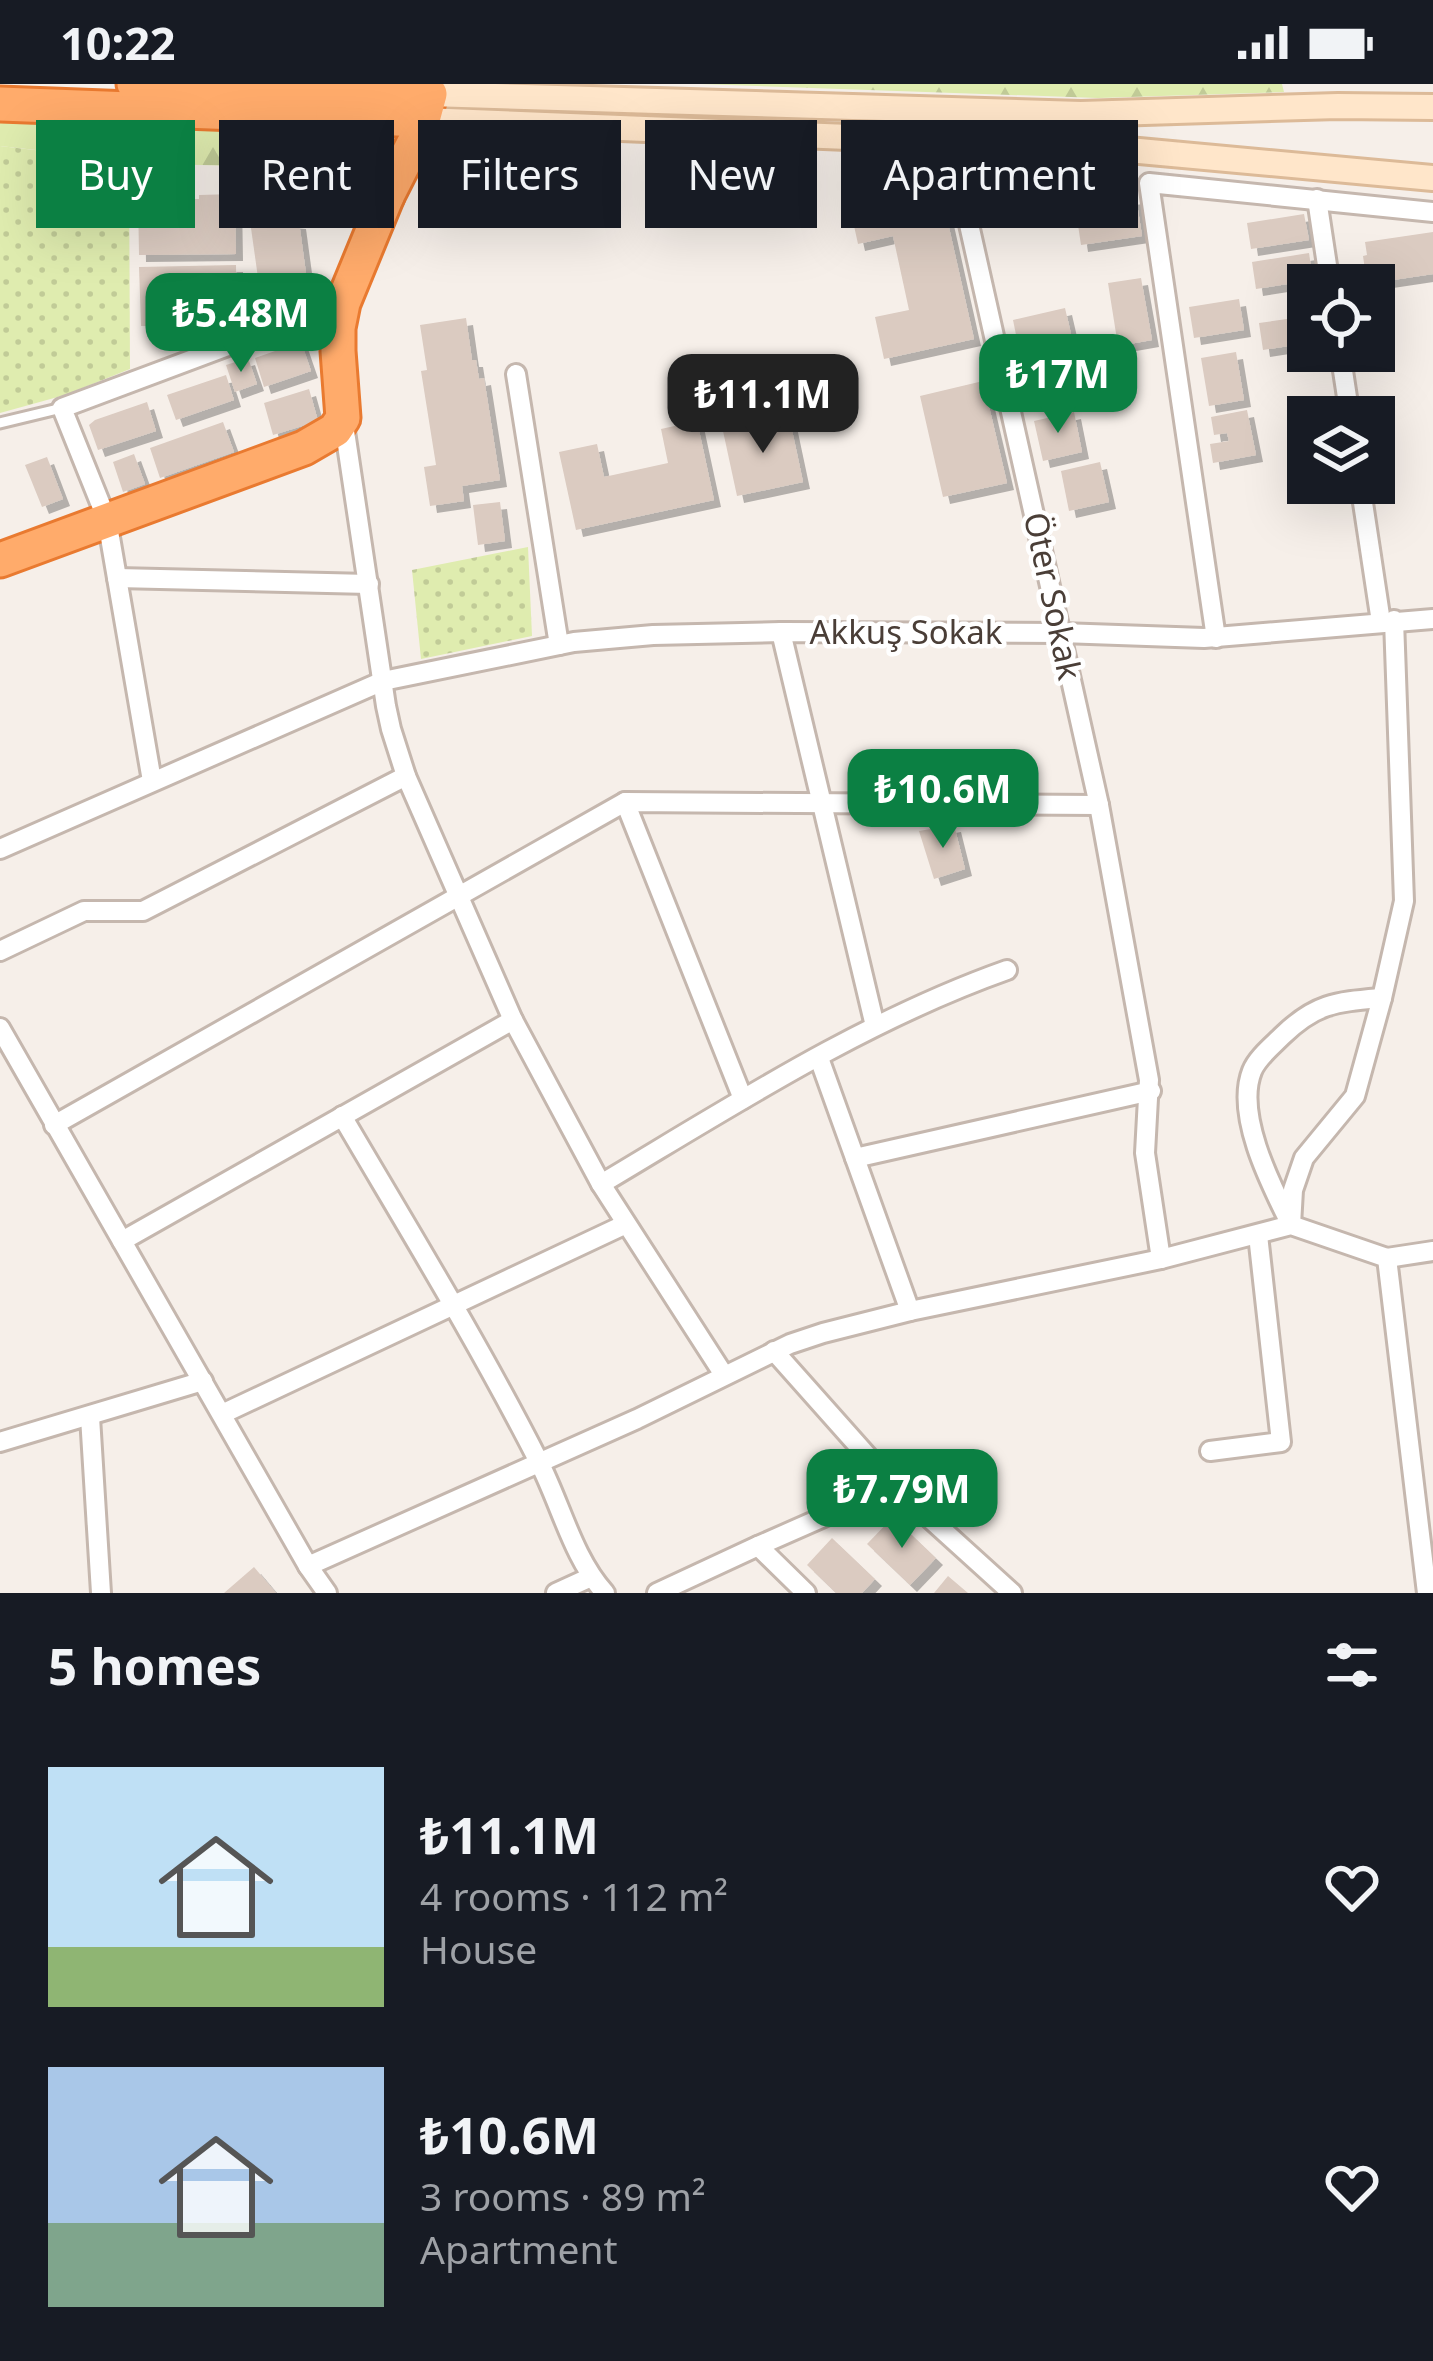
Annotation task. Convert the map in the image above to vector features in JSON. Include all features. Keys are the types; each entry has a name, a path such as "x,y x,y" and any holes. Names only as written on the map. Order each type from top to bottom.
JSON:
{"highway":[{"path":"134,84 415,106"},
{"path":"0,104 333,114 415,106"},
{"path":"394,183 412,150 415,106"},
{"path":"333,114 341,120"},
{"path":"0,560 304,448 335,430 343,418 338,328 374,228"}],"main road":[{"path":"415,106 1081,114 1433,107"},
{"path":"415,106 841,132"},
{"path":"1138,151 1433,178"}],"street":[{"path":"1138,166 1149,183 1216,638"},
{"path":"1149,183 1433,212"},
{"path":"1316,200 1327,264"},
{"name":"Öter Sokak","path":"970,228 1099,805 1151,1091 1144,1154 1161,1259"},
{"path":"152,781 107,520 62,409 343,304"},
{"path":"516,374 559,645"},
{"path":"343,418 391,730 406,776 513,1021 601,1184 724,1376"},
{"path":"1291,1225 1304,1158 1355,1096 1403,902 1387,621 1364,504"},
{"path":"117,578 369,584"},
{"name":"Akkuş Sokak","path":"0,849 383,680 559,645 609,638 781,632 1216,638 1433,619"},
{"path":"781,632 875,1026"},
{"path":"0,951 84,910 143,910 406,776"},
{"path":"625,802 743,1099"},
{"path":"54,1125 625,802 1099,805"},
{"path":"601,1184 875,1026 1007,970"},
{"path":"1291,1225 1271,1186 1251,1126 1252,1069 1301,1018 1323,1005 1382,998"},
{"path":"122,1241 513,1021"},
{"path":"0,1028 327,1593"},
{"path":"819,1058 910,1311"},
{"path":"855,1158 1151,1091"},
{"path":"342,1116 454,1306 540,1464 591,1577 605,1593"},
{"path":"222,1414 626,1224"},
{"path":"308,1565 540,1464 774,1351 823,1333 1161,1259 1291,1225 1388,1258 1433,1251"},
{"path":"1210,1451 1281,1442 1258,1235"},
{"path":"1388,1258 1427,1593"},
{"path":"774,1351 895,1486 1012,1593"},
{"path":"0,1442 203,1381"},
{"path":"90,1417 101,1593"},
{"path":"657,1593 895,1486"},
{"path":"758,1546 806,1593"},
{"path":"556,1593 591,1577"}],"lane":[{"path":"0,423 62,409"}],"green space":[{"path":"700,84 1282,84 1284,92 1098,98"},
{"path":"0,116 73,120 36,120 36,150 0,146"},
{"path":"195,127 219,128 219,166 195,165"},
{"path":"0,146 36,150 36,228 129,228 130,369 65,395 0,413"},
{"path":"528,547 532,636 421,659 412,570"}],"building":[{"path":"219,194 219,228 236,228 236,254 139,255 139,228 195,228 199,195"},
{"path":"1138,210 1142,236 1081,245 1078,228 1138,228"},
{"path":"1304,214 1309,240 1251,249 1247,223"},
{"path":"251,228 300,228 307,281 261,299"},
{"path":"854,228 949,228 974,339 884,359 875,317 909,310 893,236 858,244"},
{"path":"1433,232 1433,274 1395,280 1395,264 1364,264 1365,242"},
{"path":"1309,253 1311,264 1287,264 1287,284 1256,289 1252,262"},
{"path":"236,265 237,324 180,321 180,326 141,326 139,267"},
{"path":"1141,278 1152,340 1118,346 1108,283"},
{"path":"1239,299 1244,330 1194,338 1189,307"},
{"path":"1065,308 1074,347 1021,359 1013,320"},
{"path":"466,318 472,360 476,360 479,379 484,378 500,480 462,486 464,501 430,506 424,467 436,465 421,371 427,370 420,325"},
{"path":"1287,319 1287,346 1263,350 1259,323"},
{"path":"301,342 311,371 264,387 255,358"},
{"path":"1236,352 1244,400 1209,406 1201,358"},
{"path":"248,358 257,384 235,392 226,365"},
{"path":"226,375 234,400 176,420 167,395"},
{"path":"983,381 1007,483 943,497 920,396"},
{"path":"309,389 318,421 273,435 264,403"},
{"path":"147,402 156,431 98,450 89,425"},
{"path":"1247,410 1256,455 1213,463 1210,444 1229,441 1227,433 1214,435 1211,417"},
{"path":"1074,412 1082,452 1043,461 1034,421"},
{"path":"789,416 803,482 737,496 723,431"},
{"path":"697,421 714,500 576,530 559,452 597,444 604,477 668,463 661,429"},
{"path":"223,422 234,452 160,478 150,448"},
{"path":"134,454 145,484 123,492 113,462"},
{"path":"47,457 63,499 42,507 25,465"},
{"path":"1100,462 1109,502 1069,511 1061,471"},
{"path":"500,502 505,541 478,545 473,505"},
{"path":"954,825 965,869 934,879 919,831"},
{"path":"893,1517 936,1558 910,1585 867,1544"},
{"path":"832,1538 875,1579 862,1593 836,1593 807,1565"},
{"path":"254,1567 276,1593 224,1593"},
{"path":"948,1576 968,1593 934,1593"}]}
